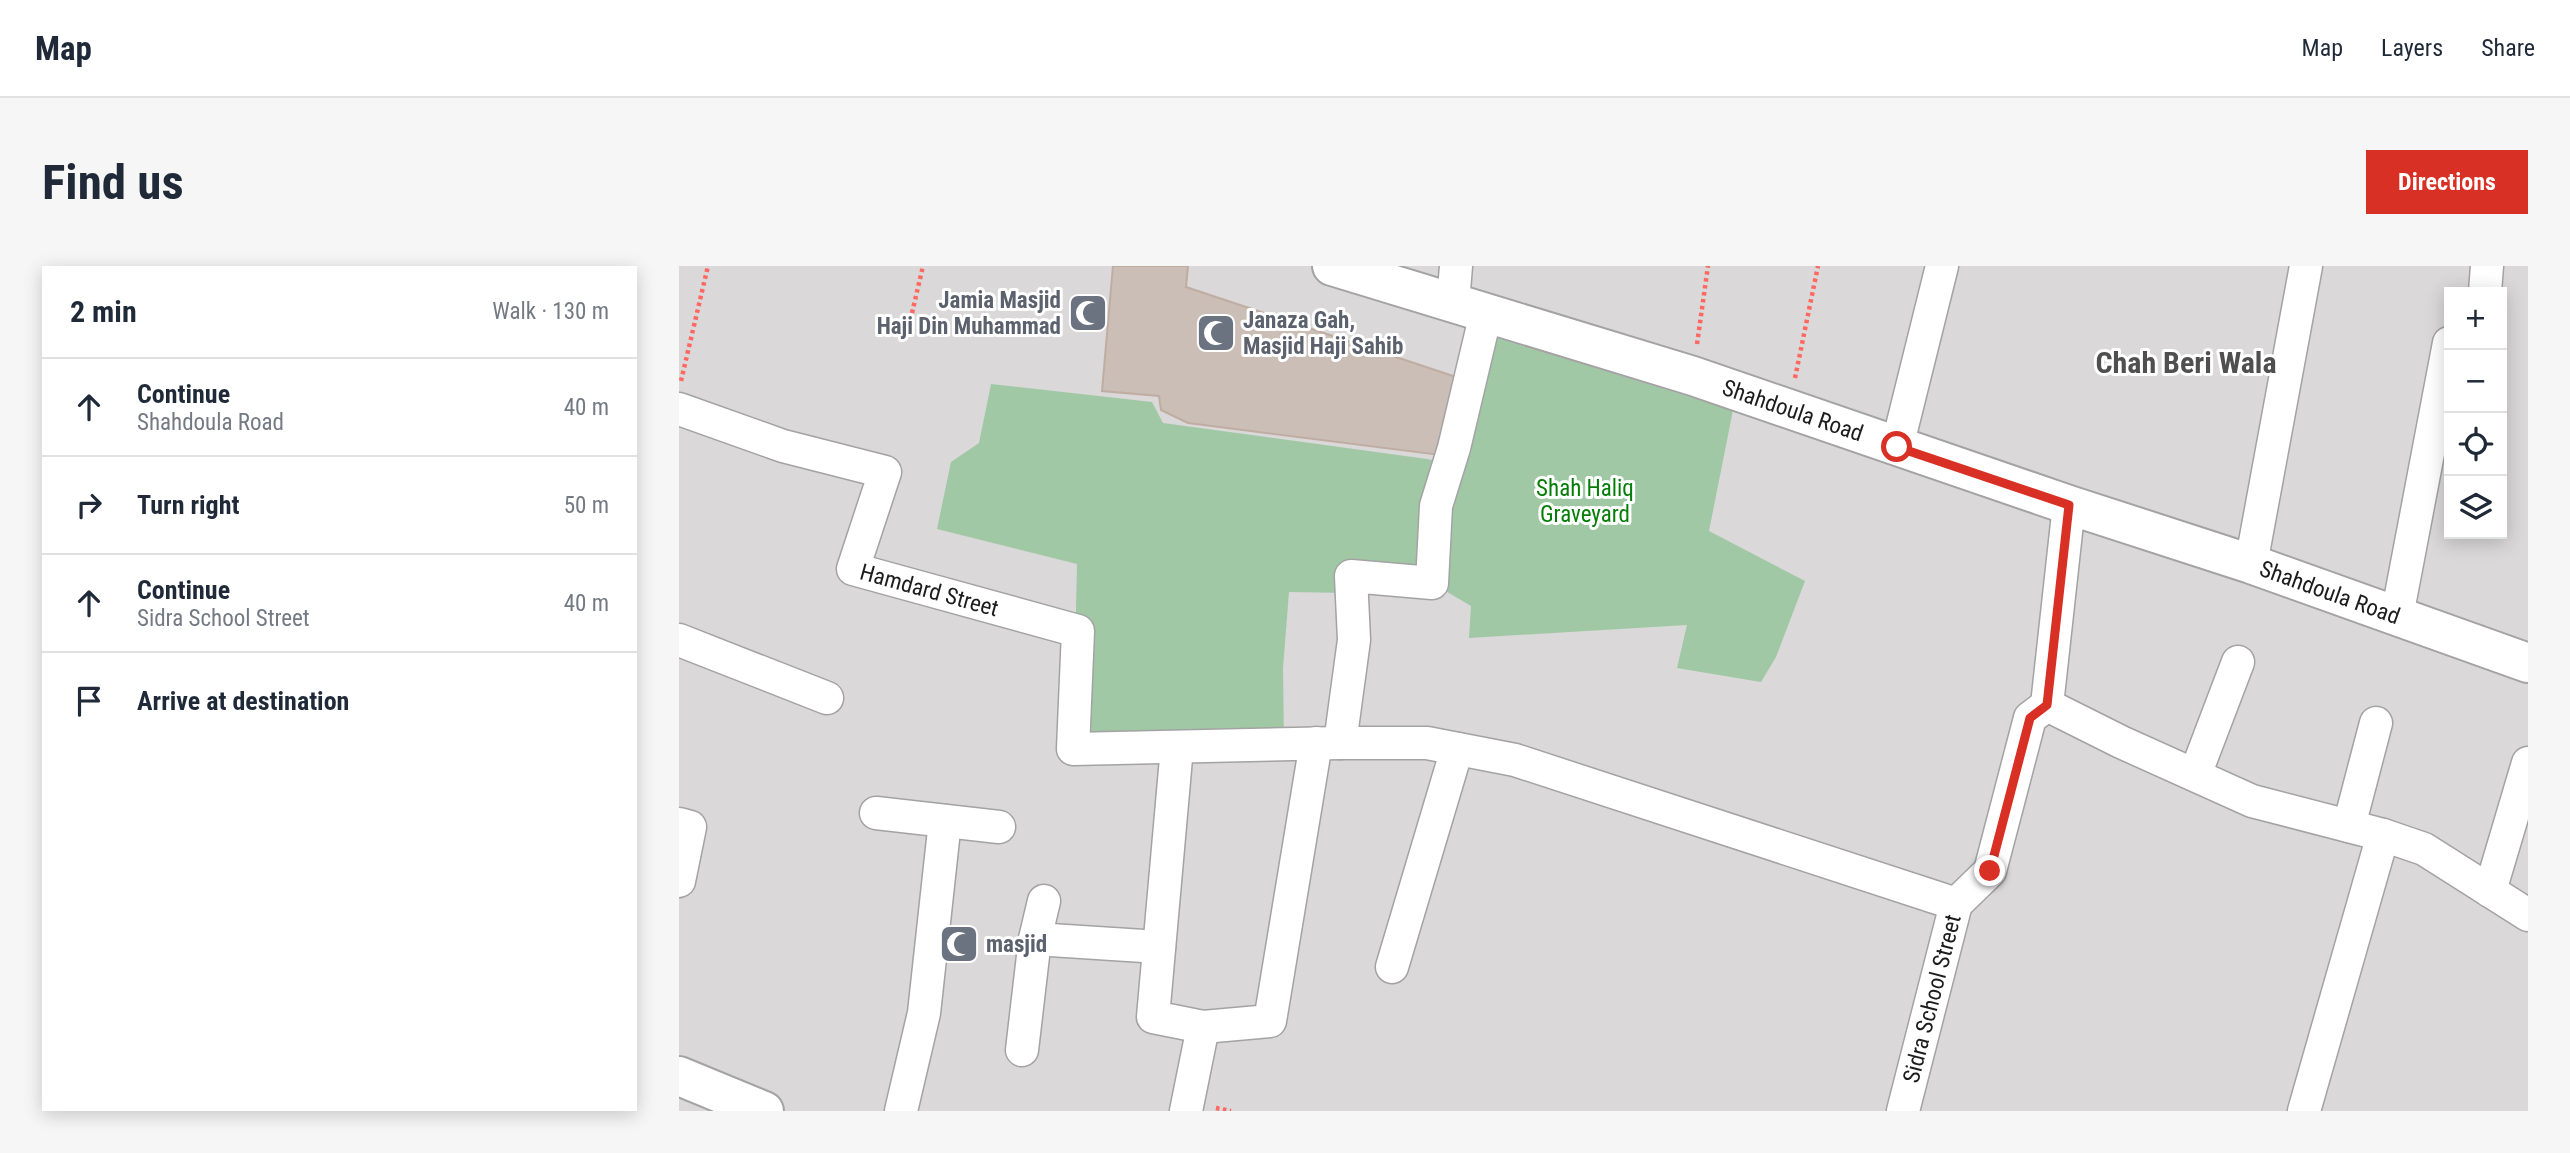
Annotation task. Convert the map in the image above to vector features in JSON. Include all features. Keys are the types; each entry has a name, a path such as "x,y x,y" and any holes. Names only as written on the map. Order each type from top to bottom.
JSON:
{"street":[{"name":"Shahdoula Road","path":"1332,266 1465,294 1789,410 2251,564 2528,663"},
{"path":"1897,447 1942,266"},
{"path":"2251,564 2306,266"},
{"path":"2485,287 2487,266"},
{"path":"1465,294 1454,448 1436,506 1432,583 1351,576 1354,640 1328,743 1270,1021 1203,1027 1153,1017 1177,747 1328,743 1427,743 1515,760 1956,904"},
{"path":"2397,616 2448,350"},
{"name":"Hamdard Street","path":"679,409 783,446 885,472 853,569 1077,631 1073,749 1177,747"},
{"path":"2069,505 2047,705 2252,801 2383,835 2424,849 2528,915"},
{"path":"679,640 827,698"},
{"path":"2195,775 2238,662"},
{"name":"Sidra School Street","path":"1903,1111 1956,904 1990,871 2030,718 2047,705"},
{"path":"2349,826 2376,723"},
{"path":"1392,967 1457,749"},
{"path":"2490,891 2528,763"},
{"path":"876,813 999,827"},
{"path":"901,1111 924,1013 945,821"},
{"path":"679,824 689,827 679,881"},
{"path":"2304,1111 2383,835"},
{"path":"1022,1050 1035,939 1044,901"},
{"path":"1035,939 1159,947"},
{"path":"1186,1111 1203,1027"},
{"path":"679,1076 764,1111"}],"path":[{"path":"679,389 708,266"},
{"path":"912,313 923,266"},
{"path":"1693,376 1708,266"},
{"path":"1789,410 1818,266"}],"shaded area":[{"path":"679,266 2528,266 2528,1111 679,1111"}],"green space":[{"name":"Shah Haliq Graveyard","path":"1490,336 1733,410 1709,531 1805,581 1776,657 1761,682 1677,668 1687,625 1469,638 1471,606 1432,583 1351,593 1289,592 1283,668 1284,744 1073,749 1077,564 937,529 951,462 979,443 991,384 1152,402 1163,423 1463,466"}],"building":[{"name":"Janaza Gah, Masjid Haji Sahib","path":"1113,266 1188,266 1186,287 1462,379 1440,455 1188,423 1161,410 1159,396 1102,391"}],"place":[{"name":"Jamia Masjid Haji Din Muhammad","path":"1088,313"},
{"name":"Janaza Gah, Masjid Haji Sahib","path":"1216,333"},
{"name":"masjid","path":"959,944"}],"district":[{"name":"Chah Beri Wala","path":"2186,362"}],"route":[{"path":"1897,447 2069,505 2047,705 2030,718 1990,871"}]}
